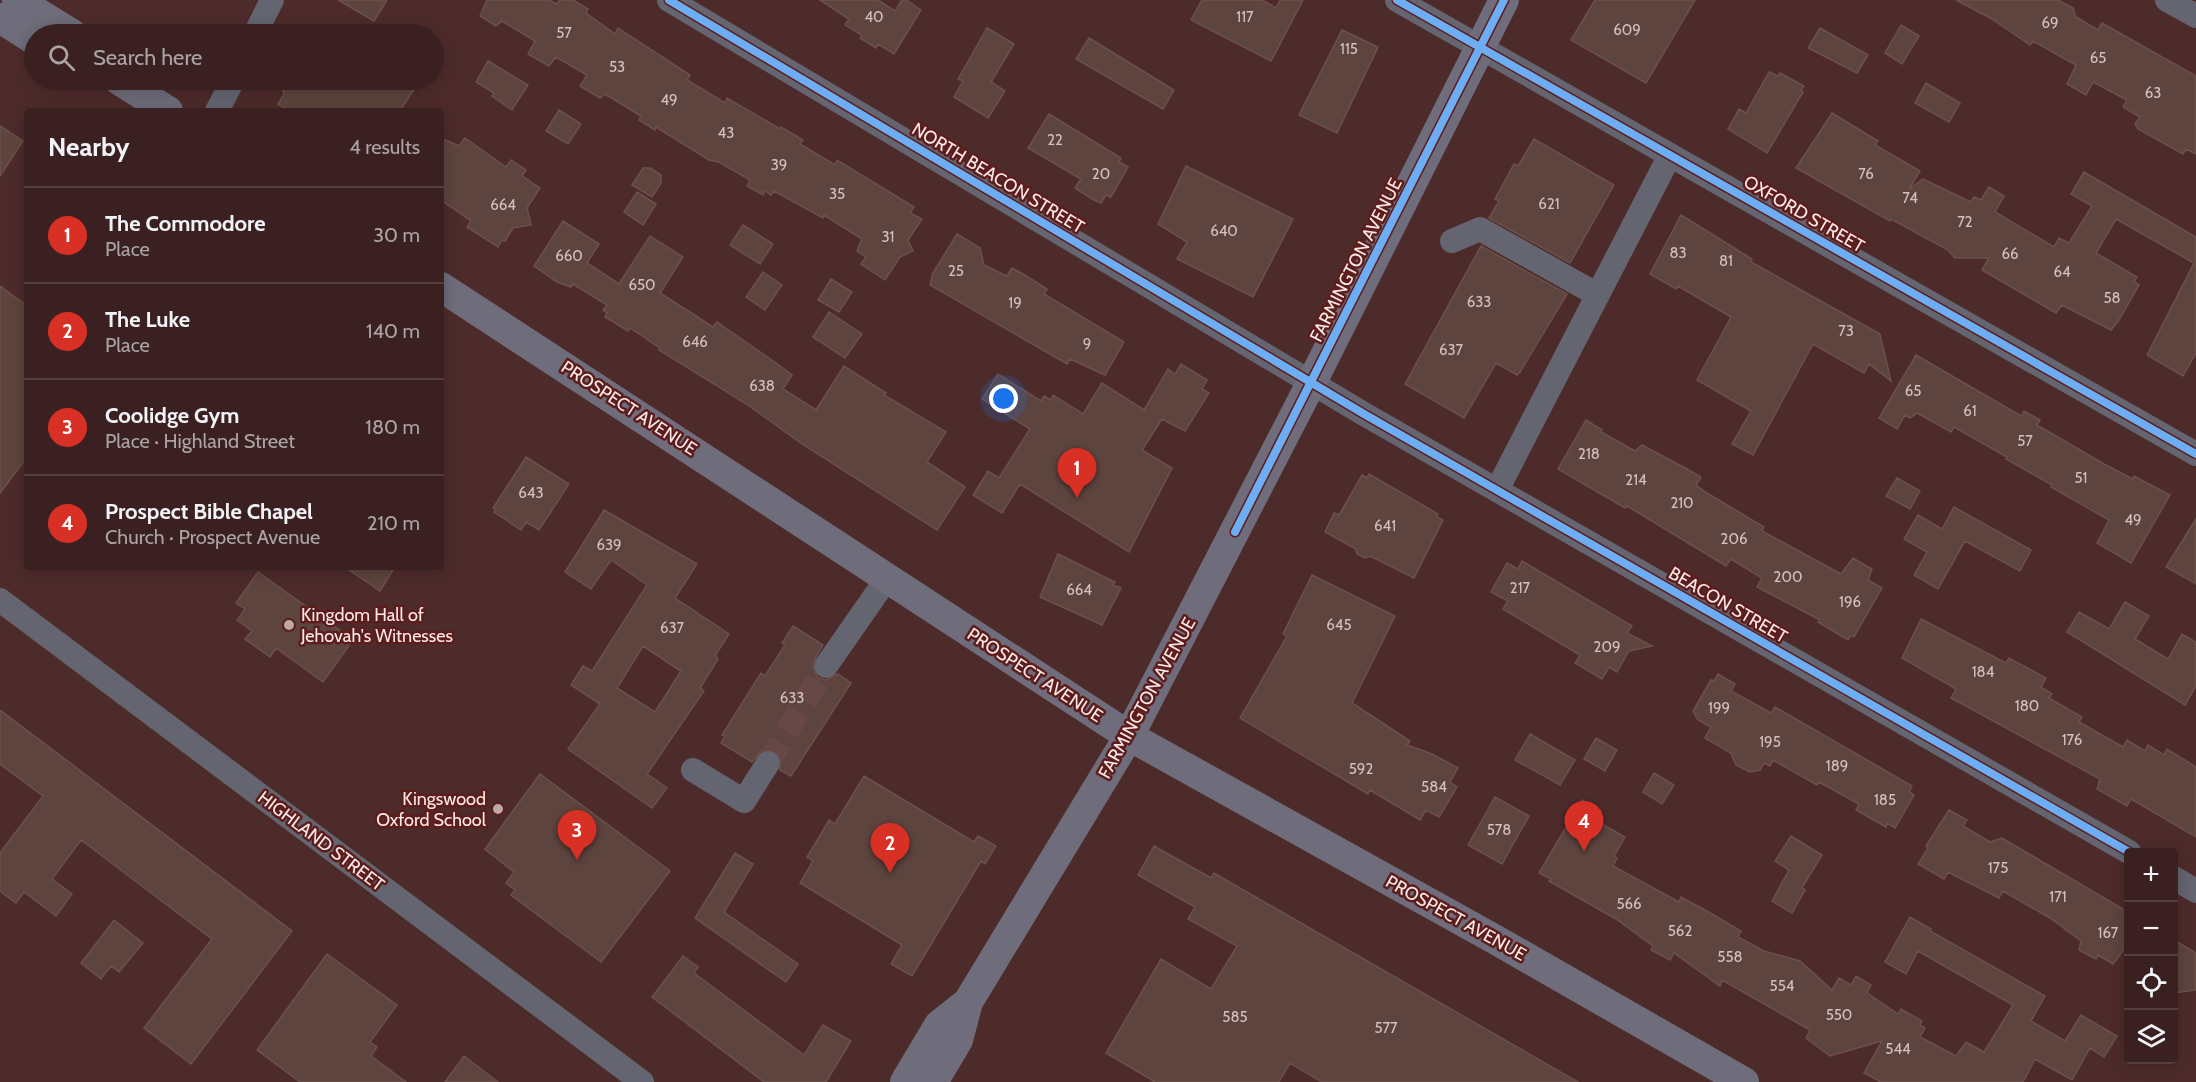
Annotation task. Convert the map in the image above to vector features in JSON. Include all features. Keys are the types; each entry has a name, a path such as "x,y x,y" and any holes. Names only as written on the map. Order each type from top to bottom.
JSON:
{"main road":[{"path":"17,0 56,24"},
{"name":"FARMINGTON AVENUE","path":"933,1082 958,1040 968,1002 1129,736 1311,383 1504,0"},
{"path":"0,18 24,34"},
{"path":"135,90 163,108"},
{"name":"PROSPECT AVENUE","path":"444,289 1129,736 1496,940 1744,1082"},
{"name":"FARMINGTON AVENUE","path":"905,1082 939,1025 968,1002"}],"street":[{"path":"260,24 272,0"},
{"name":"NORTH BEACON STREET","path":"669,0 1311,383"},
{"name":"OXFORD STREET","path":"1396,0 2196,454"},
{"path":"2168,0 2196,16"},
{"path":"219,108 228,90"},
{"path":"1497,490 1670,155"},
{"path":"1452,241 1479,229 1598,295"},
{"name":"BEACON STREET","path":"1311,383 2124,849"},
{"path":"826,666 888,577"},
{"name":"HIGHLAND STREET","path":"0,600 642,1082"},
{"path":"693,770 744,801 768,763"},
{"path":"2178,880 2196,891"}],"building":[{"path":"338,0 387,0 374,21"},
{"path":"487,0 549,0 557,4 560,0 573,0 588,9 586,13 615,34 618,28 690,75 687,80 725,103 727,98 780,129 781,127 803,140 800,144 835,165 837,160 914,207 910,213 922,219 908,240 913,251 900,257 885,280 861,264 866,257 857,251 862,239 824,215 823,218 774,191 771,195 765,191 763,195 747,186 750,180 719,162 709,160 656,127 655,130 639,120 641,116 605,94 600,98 580,86 587,75 556,57 549,66 528,54 535,41 502,21 496,26 480,16"},
{"path":"820,0 878,0 895,11 902,0 906,0 921,10 894,54 878,44 876,48 860,38 862,35 845,25 849,19"},
{"path":"1202,0 1262,0 1276,8 1280,0 1303,0 1271,61 1191,20"},
{"path":"1595,0 1695,0 1646,83 1571,40"},
{"path":"1956,0 2058,0 2073,8 2076,17 2098,30 2102,23 2196,76 2196,154 2186,149 2183,154 2138,129 2135,124 2140,117 2123,107 2127,100 2093,82 2086,95 2067,84 2076,65 2033,41 2030,45 1992,19"},
{"path":"1901,25 1919,36 1902,64 1885,53"},
{"path":"987,28 1014,44 991,82 1005,91 988,118 954,97 963,81 958,79"},
{"path":"1820,28 1868,55 1857,73 1808,48"},
{"path":"1342,30 1378,47 1337,133 1299,115"},
{"path":"1089,38 1174,90 1163,109 1076,59"},
{"path":"488,61 528,85 512,110 492,96 494,93 476,82"},
{"path":"1769,72 1778,76 1780,73 1804,86 1801,90 1803,92 1767,153 1728,129 1739,109 1746,113"},
{"path":"1926,83 1960,103 1949,122 1915,103"},
{"path":"283,90 414,90 402,108 284,108 278,104 284,94"},
{"path":"559,110 581,124 568,144 546,131"},
{"path":"1832,113 1878,141 1875,145 1920,171 1909,189 1923,179 1971,202 1974,197 1981,200 1989,187 2004,196 1995,212 2054,247 2059,238 2069,243 2092,206 2071,194 2084,172 2196,237 2196,353 2183,376 2147,355 2194,263 2116,219 2096,253 2137,277 2134,282 2139,285 2119,320 2111,330 2062,305 2056,313 1982,270 1989,258 1955,258 1948,250 1891,219 1890,221 1796,168"},
{"path":"1049,114 1121,158 1119,162 1128,167 1111,197 1106,195 1101,203 1092,199 1075,188 1081,179 1028,148"},
{"path":"0,126 23,141 0,176"},
{"path":"465,138 506,167 511,160 526,170 522,176 540,188 527,208 531,225 513,228 498,247 467,227 471,221 444,202 444,139 459,146"},
{"path":"1534,139 1614,185 1570,263 1489,218 1499,201 1495,199 1514,164 1518,166"},
{"path":"1186,166 1293,219 1253,297 1177,259 1187,242 1158,224"},
{"path":"643,168 650,168 661,175 661,183 652,197 632,185"},
{"path":"637,192 656,204 643,225 624,212"},
{"path":"1681,215 1752,259 1751,262 1880,334 1891,381 1869,364 1864,373 1813,344 1753,455 1732,444 1751,411 1697,380 1731,317 1678,286 1676,289 1650,274"},
{"path":"563,221 599,244 587,263 619,284 650,236 683,257 660,293 713,327 717,322 792,375 783,389 816,410 844,366 886,393 884,395 946,432 927,462 965,487 937,530 802,444 748,405 659,350 660,348 630,328 628,331 605,317 607,313 603,310 607,305 573,284 571,287 557,282 534,266"},
{"path":"743,225 773,244 760,264 730,245"},
{"path":"957,234 980,248 984,265 1007,276 1012,268 1023,274 1047,289 1044,294 1124,342 1105,375 1070,359 1067,364 930,285 933,273"},
{"path":"1481,246 1567,294 1520,372 1517,375 1496,363 1464,418 1405,384"},
{"path":"763,272 782,285 765,310 746,297"},
{"path":"831,279 852,292 839,312 818,300"},
{"path":"0,286 24,304 24,461 0,493"},
{"path":"829,312 862,334 845,358 813,337"},
{"path":"1916,355 2021,416 2024,411 2040,420 2037,425 2104,464 2133,479 2134,476 2170,495 2131,563 2097,543 2109,520 2051,487 2052,485 2006,459 2007,457 1954,427 1951,432 1917,413 1910,418 1905,415 1897,429 1879,418"},
{"path":"1181,364 1207,380 1202,389 1209,393 1185,431 1162,419 1142,450 1172,468 1129,552 1020,484 1002,513 973,495 988,471 999,478 1030,429 982,399 998,374 1041,401 1044,396 1051,400 1053,395 1083,414 1102,383 1144,410 1168,369 1175,374"},
{"path":"1586,420 1602,430 1601,432 1635,451 1642,445 1701,477 1696,485 1707,493 1764,527 1762,531 1841,574 1853,558 1872,569 1868,580 1882,588 1854,637 1851,635 1848,640 1818,622 1820,620 1757,587 1762,578 1731,559 1726,566 1627,506 1625,508 1558,469"},
{"path":"526,457 569,484 539,530 526,522 521,530 494,512 496,510 493,508"},
{"path":"1369,474 1438,514 1437,517 1443,520 1414,578 1370,556 1365,558 1357,554 1356,549 1325,532 1334,513 1339,515 1362,475 1367,478"},
{"path":"1897,478 1920,491 1910,509 1886,496"},
{"path":"1954,507 2031,550 2020,571 1965,541 1938,589 1914,575 1927,552 1904,539 1918,515 1942,529"},
{"path":"604,510 697,564 675,598 729,634 715,656 718,659 700,688 704,691 647,774 667,788 652,808 568,749 600,704 571,685 583,666 592,671 647,585 611,560 591,589 565,572","holes":["643,646 681,671 655,712 617,688"]},
{"path":"2196,519 2196,584 2166,567"},
{"path":"1058,554 1115,582 1113,585 1121,588 1102,625 1040,597"},
{"path":"1522,561 1632,626 1627,633 1652,646 1629,651 1617,672 1609,667 1602,679 1575,663 1580,655 1503,609 1508,601 1491,592 1507,563 1518,569"},
{"path":"349,570 393,570 380,591"},
{"name":"Kingdom Hall of Jehovah's Witnesses","path":"258,572 353,640 323,682 276,648 270,657 245,639 252,631 237,620 245,609 236,603"},
{"path":"1312,575 1395,616 1352,703 1410,741 1407,745 1432,754 1458,768 1450,782 1457,787 1439,817 1426,810 1420,820 1370,790 1368,794 1240,718 1287,636 1283,634"},
{"path":"2125,602 2149,616 2135,639 2168,659 2182,634 2196,642 2196,686 2185,705 2067,632 2079,612 2109,629"},
{"path":"1921,619 2006,663 2009,658 2046,678 2041,687 2052,694 2049,698 2082,717 2079,722 2123,747 2127,740 2145,751 2148,745 2164,755 2167,749 2196,767 2196,837 2131,799 2127,806 2097,789 2100,779 1951,698 1956,689 1902,658"},
{"path":"793,626 823,645 812,664 817,677 825,680 838,674 851,683 791,776 780,770 781,757 775,751 762,750 752,762 721,743 725,736 722,735 761,673 765,676 785,645 782,643"},
{"path":"1718,674 1735,684 1731,691 1771,713 1775,707 1912,786 1909,792 1914,795 1895,828 1887,823 1886,827 1856,810 1859,804 1819,782 1817,785 1773,760 1770,766 1764,763 1760,770 1750,772 1736,765 1731,753 1705,738 1711,727 1698,720 1693,711 1711,680 1714,681"},
{"path":"0,710 292,931 191,1064 144,1028 212,939 81,840 52,879 72,894 56,916 24,892 16,903 0,891 0,853 43,796 0,764"},
{"path":"1530,734 1575,760 1560,785 1515,760"},
{"path":"1596,738 1617,750 1605,771 1584,759"},
{"path":"1654,773 1674,785 1662,804 1643,792"},
{"path":"540,774 670,871 601,962 511,895 515,890 506,883 514,872 485,849"},
{"path":"864,776 974,842 978,836 996,846 985,864 981,861 912,976 891,964 902,945 800,883 813,861 807,857 829,820 835,824"},
{"path":"1495,797 1529,816 1502,864 1468,845"},
{"path":"1582,800 1601,811 1595,820 1625,837 1614,856 1617,858 1613,866 1679,902 1681,897 1705,910 1741,931 1738,937 1764,951 1800,961 1832,990 1839,978 1851,985 1856,976 1871,985 1867,993 1898,1014 1901,1009 1922,1021 1920,1025 1925,1028 1920,1037 1956,1056 1966,1042 1984,1052 2013,1005 1918,951 1906,974 1885,962 1910,917 1931,929 1930,931 2045,996 2031,1021 2065,1041 2081,1015 2117,1036 2104,1057 2090,1048 2072,1080 2035,1059 2023,1082 1881,1082 1864,1073 1882,1041 1830,1056 1806,1038 1810,1030 1722,980 1720,986 1674,953 1670,960 1651,950 1653,946 1616,919 1539,873"},
{"path":"1949,810 1967,820 1963,826 1990,842 2002,838 2124,910 2124,950 2113,964 2098,955 2096,959 2079,950 2081,941 2050,918 2003,891 1999,898 1948,872 1944,879 1918,864 1928,848 1926,846"},
{"path":"1791,836 1822,855 1802,888 1805,890 1792,913 1772,901 1789,870 1775,861"},
{"path":"1154,846 1211,878 1214,873 1578,1082 1322,1082 1290,1063 1279,1082 1155,1082 1106,1053 1161,959 1211,989 1237,946 1188,919 1195,907 1138,875"},
{"path":"735,853 753,864 724,912 798,964 786,982 695,918"},
{"path":"114,920 143,943 119,972 111,966 101,979 81,963"},
{"path":"2178,942 2196,953 2196,990 2178,992"},
{"path":"327,954 397,1005 370,1042 377,1047 371,1056 406,1082 300,1082 257,1050"},
{"path":"683,956 698,967 694,973 804,1055 823,1025 851,1041 826,1082 764,1082 652,997"},
{"path":"464,1056 498,1082 445,1082"}],"tunnel":[{"path":"768,763 826,666"}],"cycle path":[{"path":"669,0 1364,414 2124,849"},
{"path":"1397,0 2196,454"},
{"path":"1235,532 1504,0"}],"place":[{"name":"The Commodore","path":"1077,498"},
{"name":"Kingdom Hall of Jehovah's Witnesses","path":"289,625"},
{"name":"Kingswood Oxford School","path":"498,809"},
{"name":"Prospect Bible Chapel","path":"1584,851"},
{"name":"Coolidge Gym","path":"577,860"},
{"name":"The Luke","path":"890,873"}]}
